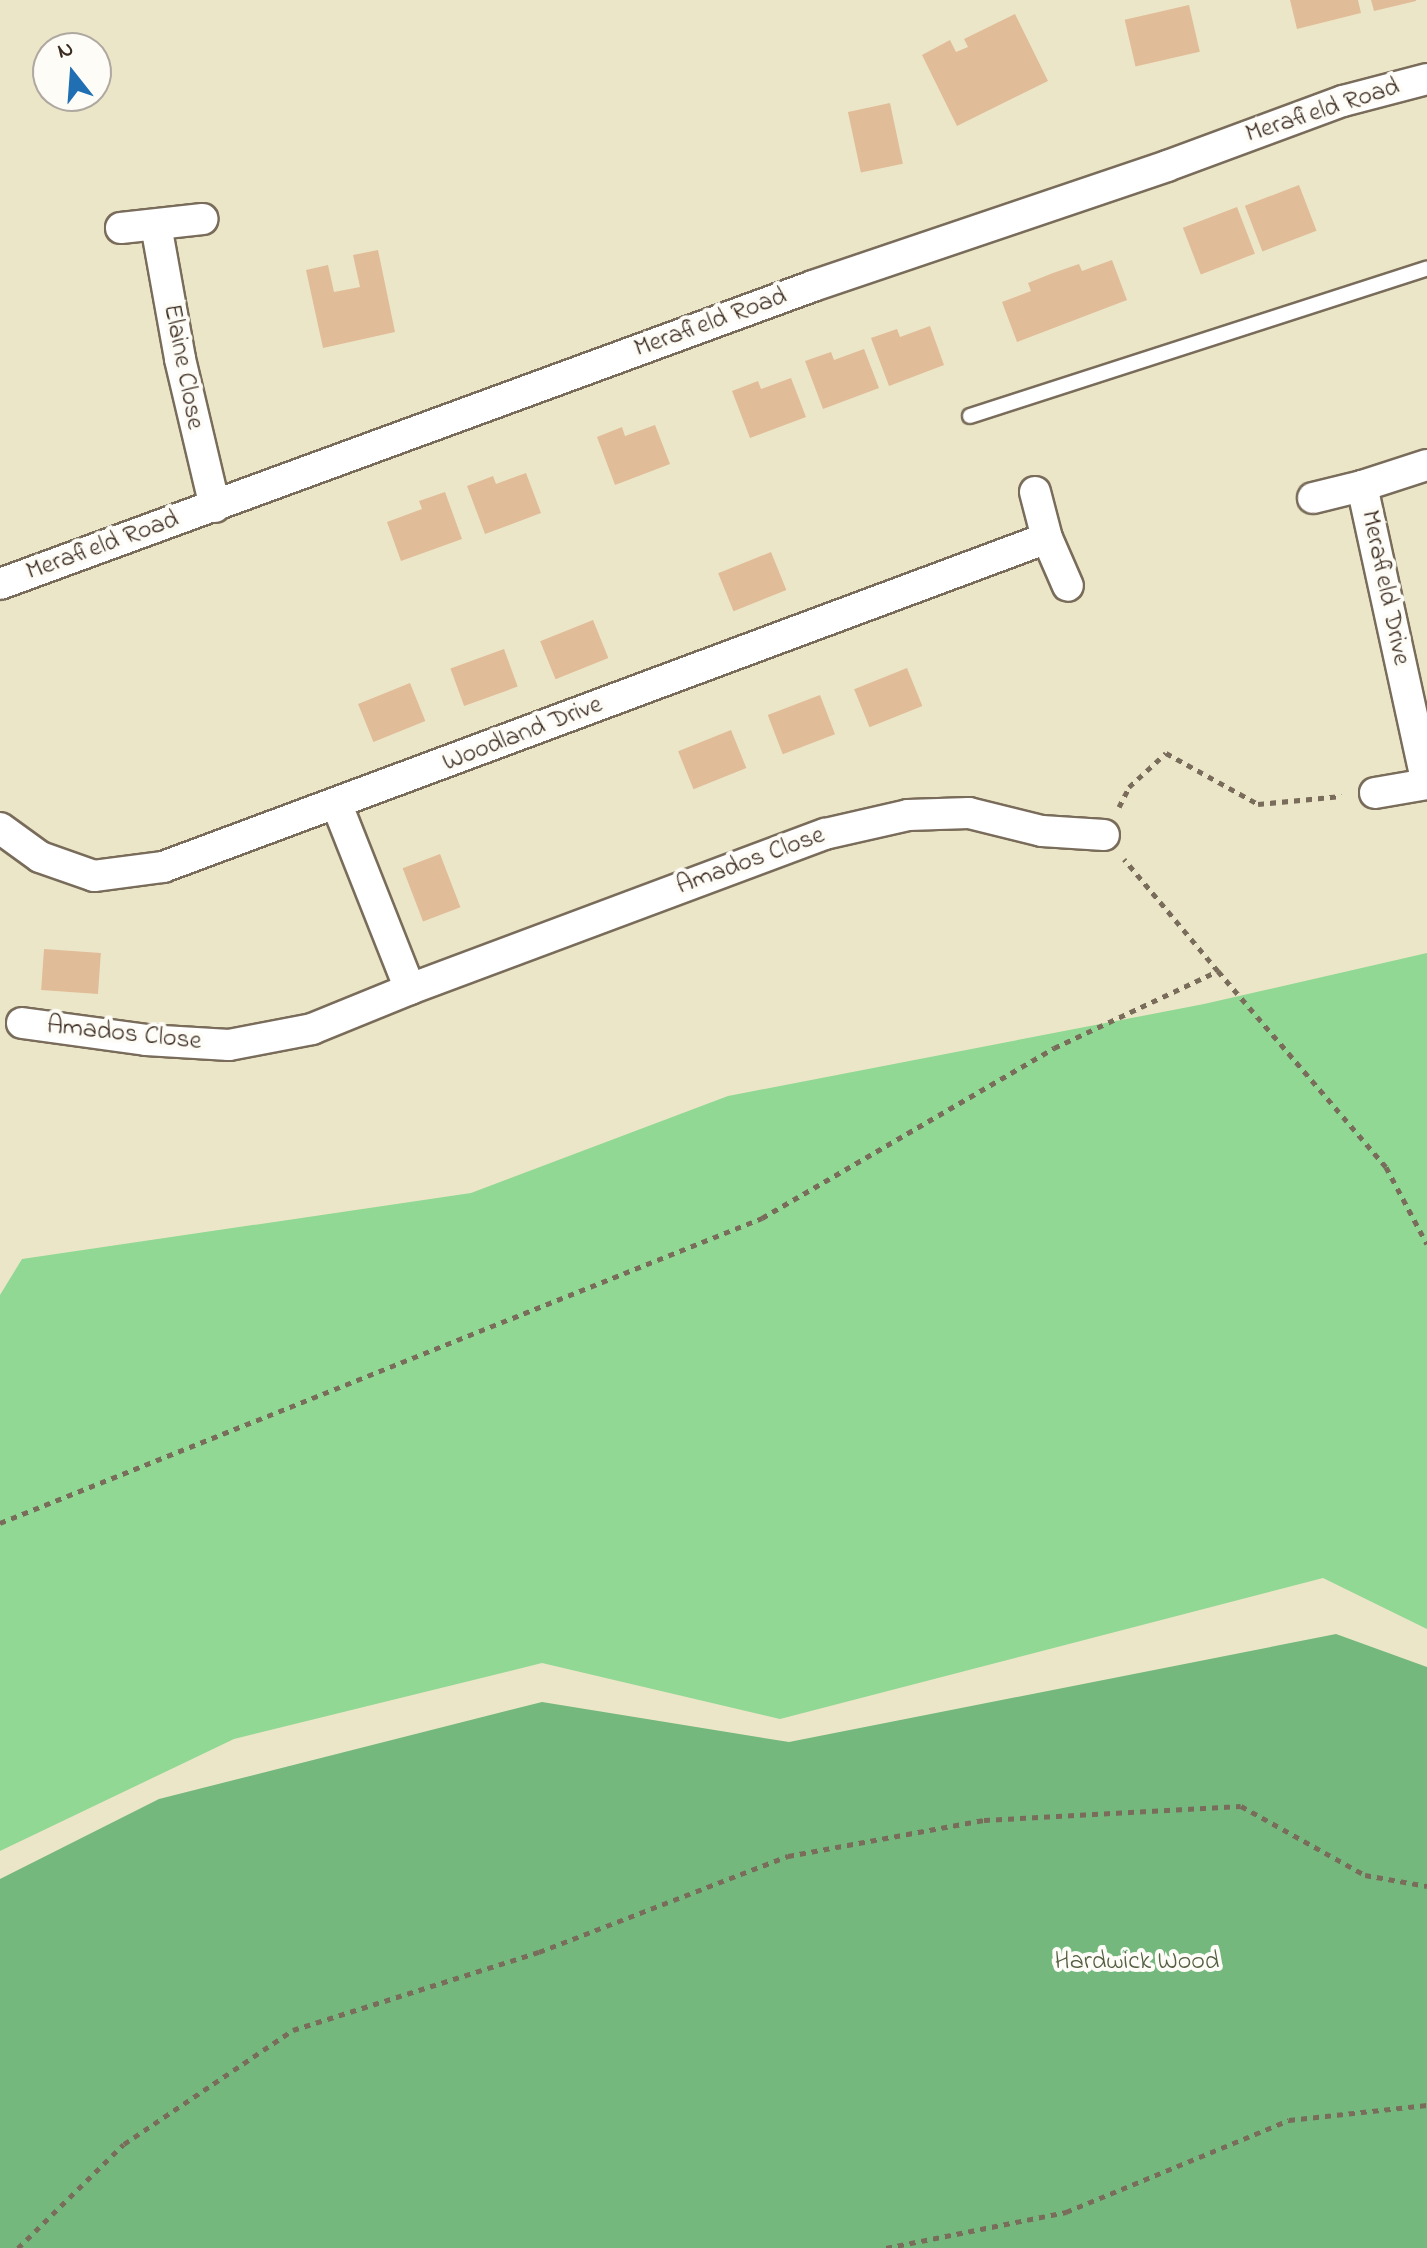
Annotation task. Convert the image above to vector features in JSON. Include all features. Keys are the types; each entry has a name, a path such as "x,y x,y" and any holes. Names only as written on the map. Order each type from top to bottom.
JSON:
{"street":[{"name":"Merafield Road","path":"0,584 813,286 1167,166 1343,101 1427,79"},
{"path":"121,228 203,219"},
{"name":"Elaine Close","path":"156,225 191,414 215,507"},
{"name":"Merafield Drive","path":"1313,498 1427,465"},
{"name":"Merafield Drive","path":"1362,486 1427,784 1375,793"},
{"path":"1035,492 1047,538 1068,586"},
{"name":"Woodland Drive","path":"0,828 40,857 94,876 163,867 337,805 1047,538"},
{"path":"337,805 410,989"},
{"name":"Amados Close","path":"22,1023 146,1040 229,1045 312,1029 410,989 825,834 908,815 969,813 1042,831 1104,835"}],"lane":[{"path":"970,416 1427,268"}],"path":[{"path":"1375,793 1258,804 1166,753 1129,787 1104,835 1386,1167 1427,1244"},
{"path":"0,1523 762,1218 1054,1048 1218,971"},
{"path":"18,2248 124,2144 293,2030 539,1952 788,1856 984,1820 1241,1806 1365,1875 1427,1886"},
{"path":"886,2248 1066,2212 1289,2120 1427,2105"}],"green space":[{"path":"1427,953 1427,1629 1323,1578 780,1719 542,1663 234,1739 0,1851 0,1295 22,1259 471,1193 728,1096 1204,1004"},
{"name":"Hardwick Wood","path":"1336,1634 1427,1667 1427,2248 0,2248 0,1879 159,1799 542,1702 789,1742"}],"building":[{"path":"1290,0 1358,0 1361,13 1297,29"},
{"path":"1371,0 1416,0 1416,1 1374,11"},
{"path":"1189,5 1200,52 1135,67 1125,20"},
{"path":"1015,14 1048,81 957,126 922,55 950,40 956,52 968,47 964,39"},
{"path":"890,103 903,164 861,173 848,112"},
{"path":"1299,185 1317,231 1262,252 1245,206"},
{"path":"1237,207 1255,254 1201,274 1183,228"},
{"path":"378,250 395,332 323,348 306,270 328,265 334,292 360,287 353,255"},
{"path":"1112,260 1127,300 1017,342 1002,302 1031,291 1028,283 1053,273 1079,264 1082,271"},
{"path":"930,326 944,365 889,386 871,338 897,329 900,337"},
{"path":"864,349 879,388 823,409 805,361 831,352 834,360"},
{"path":"791,378 806,417 750,438 732,391 758,381 761,389"},
{"path":"655,425 670,464 615,485 597,437 622,427 625,436"},
{"path":"526,473 541,513 485,534 467,486 493,476 496,484"},
{"path":"445,492 462,539 401,561 387,522 422,509 419,501"},
{"path":"771,552 786,590 734,611 718,573"},
{"path":"593,620 608,658 556,679 540,641"},
{"path":"504,649 518,687 464,706 450,668"},
{"path":"907,668 922,706 870,727 854,689"},
{"path":"410,683 425,721 373,742 358,704"},
{"path":"820,695 835,734 783,754 768,715"},
{"path":"731,730 746,768 694,789 678,751"},
{"path":"440,854 460,907 423,922 403,868"},
{"path":"44,949 101,953 98,994 41,990"}]}
